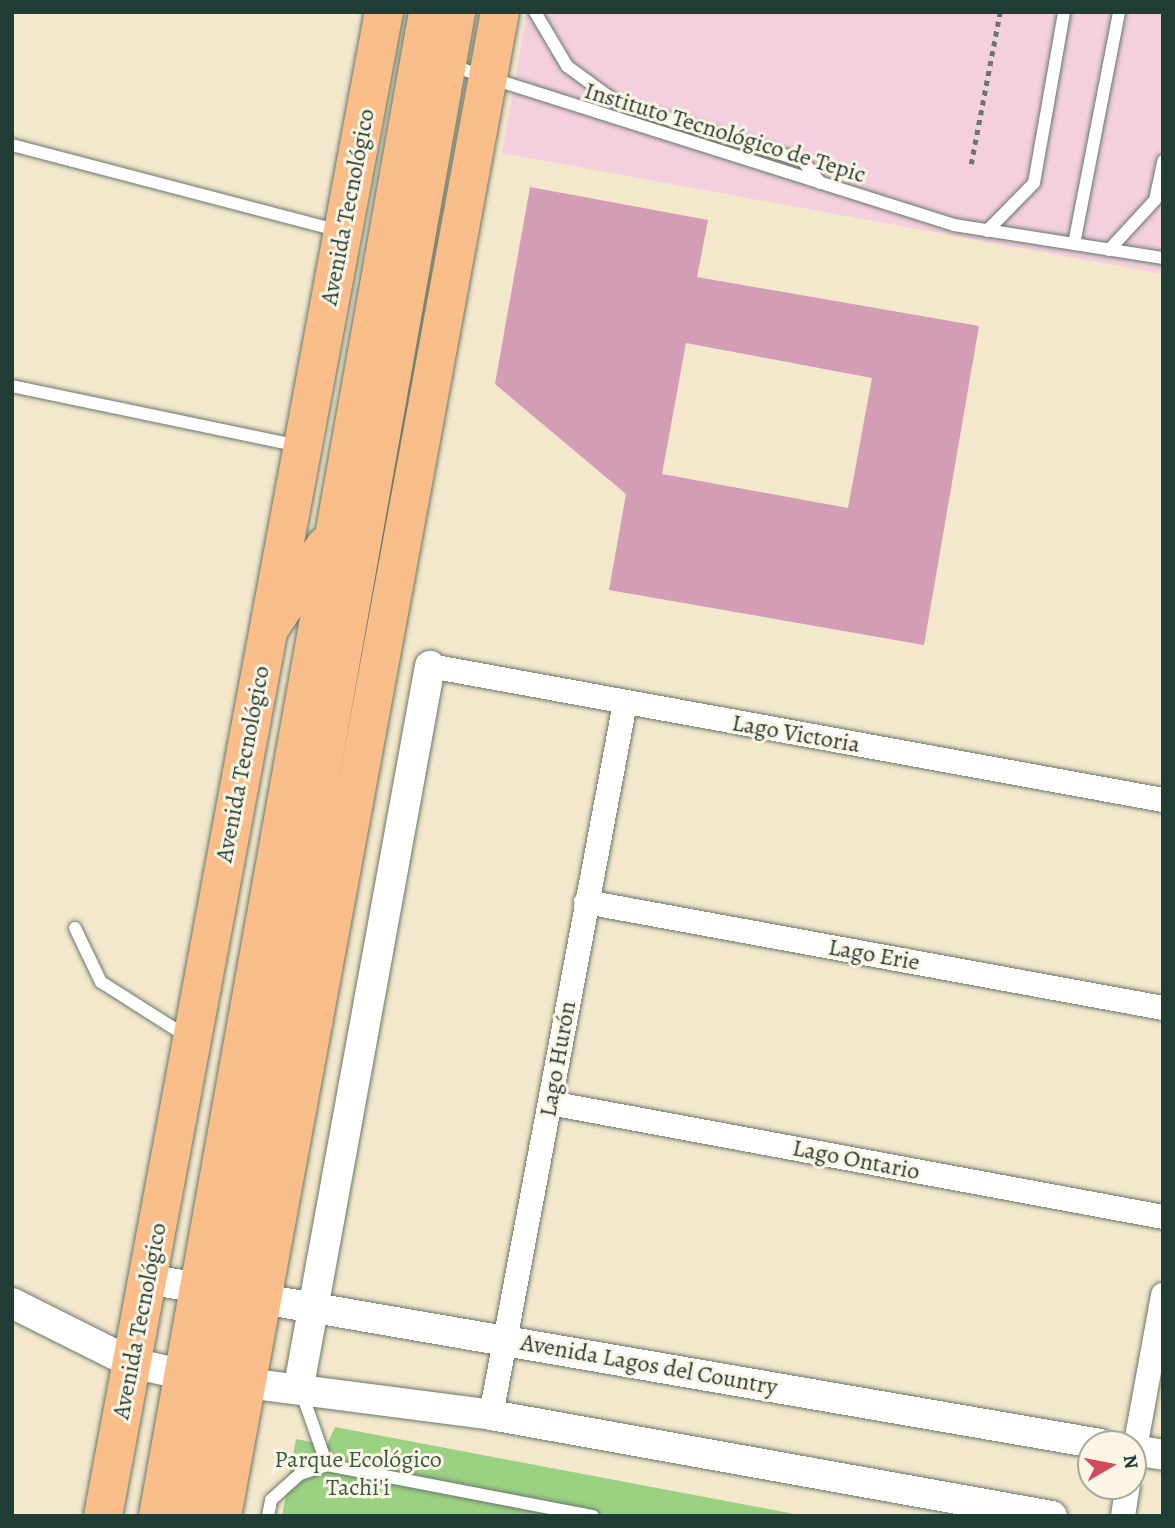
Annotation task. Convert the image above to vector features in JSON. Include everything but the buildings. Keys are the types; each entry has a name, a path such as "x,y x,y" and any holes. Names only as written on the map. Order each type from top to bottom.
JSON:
{"main road":[{"name":"Avenida Tecnológico","path":"103,1516 343,231 406,45 428,12"},
{"name":"Avenida Tecnológico","path":"158,1516 215,1377 230,1292 334,532 406,45 456,12"},
{"name":"Avenida Tecnológico","path":"230,1292 319,982 500,12"},
{"name":"Avenida Tecnológico","path":"188,1516 322,773 406,45"},
{"path":"268,629 334,532"},
{"path":"322,773 344,848"},
{"path":"276,1037 319,982"},
{"name":"Avenida Tecnológico","path":"215,1377 222,1516"}],"street":[{"name":"Lago Victoria","path":"430,666 1163,800"},
{"path":"299,1386 430,666"},
{"name":"Lago Hurón","path":"491,1415 625,703"},
{"name":"Lago Erie","path":"586,902 1163,1008"},
{"name":"Lago Ontario","path":"550,1103 1163,1217"},
{"name":"Avenida Lagos del Country","path":"147,1279 1077,1440"},
{"path":"1144,1430 1163,1295"},
{"path":"12,1303 132,1363 491,1415 1052,1516"}],"lane":[{"path":"535,12 567,66 620,104 803,161 820,183"},
{"path":"987,231 1034,183 1064,12"},
{"path":"1074,244 1119,12"},
{"name":"Instituto Tecnológico de Tepic","path":"406,45 486,78 954,225 1163,258"},
{"path":"12,145 343,231"},
{"path":"1109,250 1159,200 1163,161"},
{"path":"12,386 302,447"},
{"path":"75,928 101,982 192,1040"},
{"path":"299,1386 327,1465"},
{"path":"268,1516 281,1491 300,1474 327,1465 593,1516"}],"path":[{"path":"971,164 1000,12"}],"shaded area":[{"path":"527,12 1163,12 1163,274 502,153"}],"green space":[{"name":"Parque Ecológico Tachi'i","path":"335,1427 805,1516 282,1516 296,1439 327,1445"}]}
